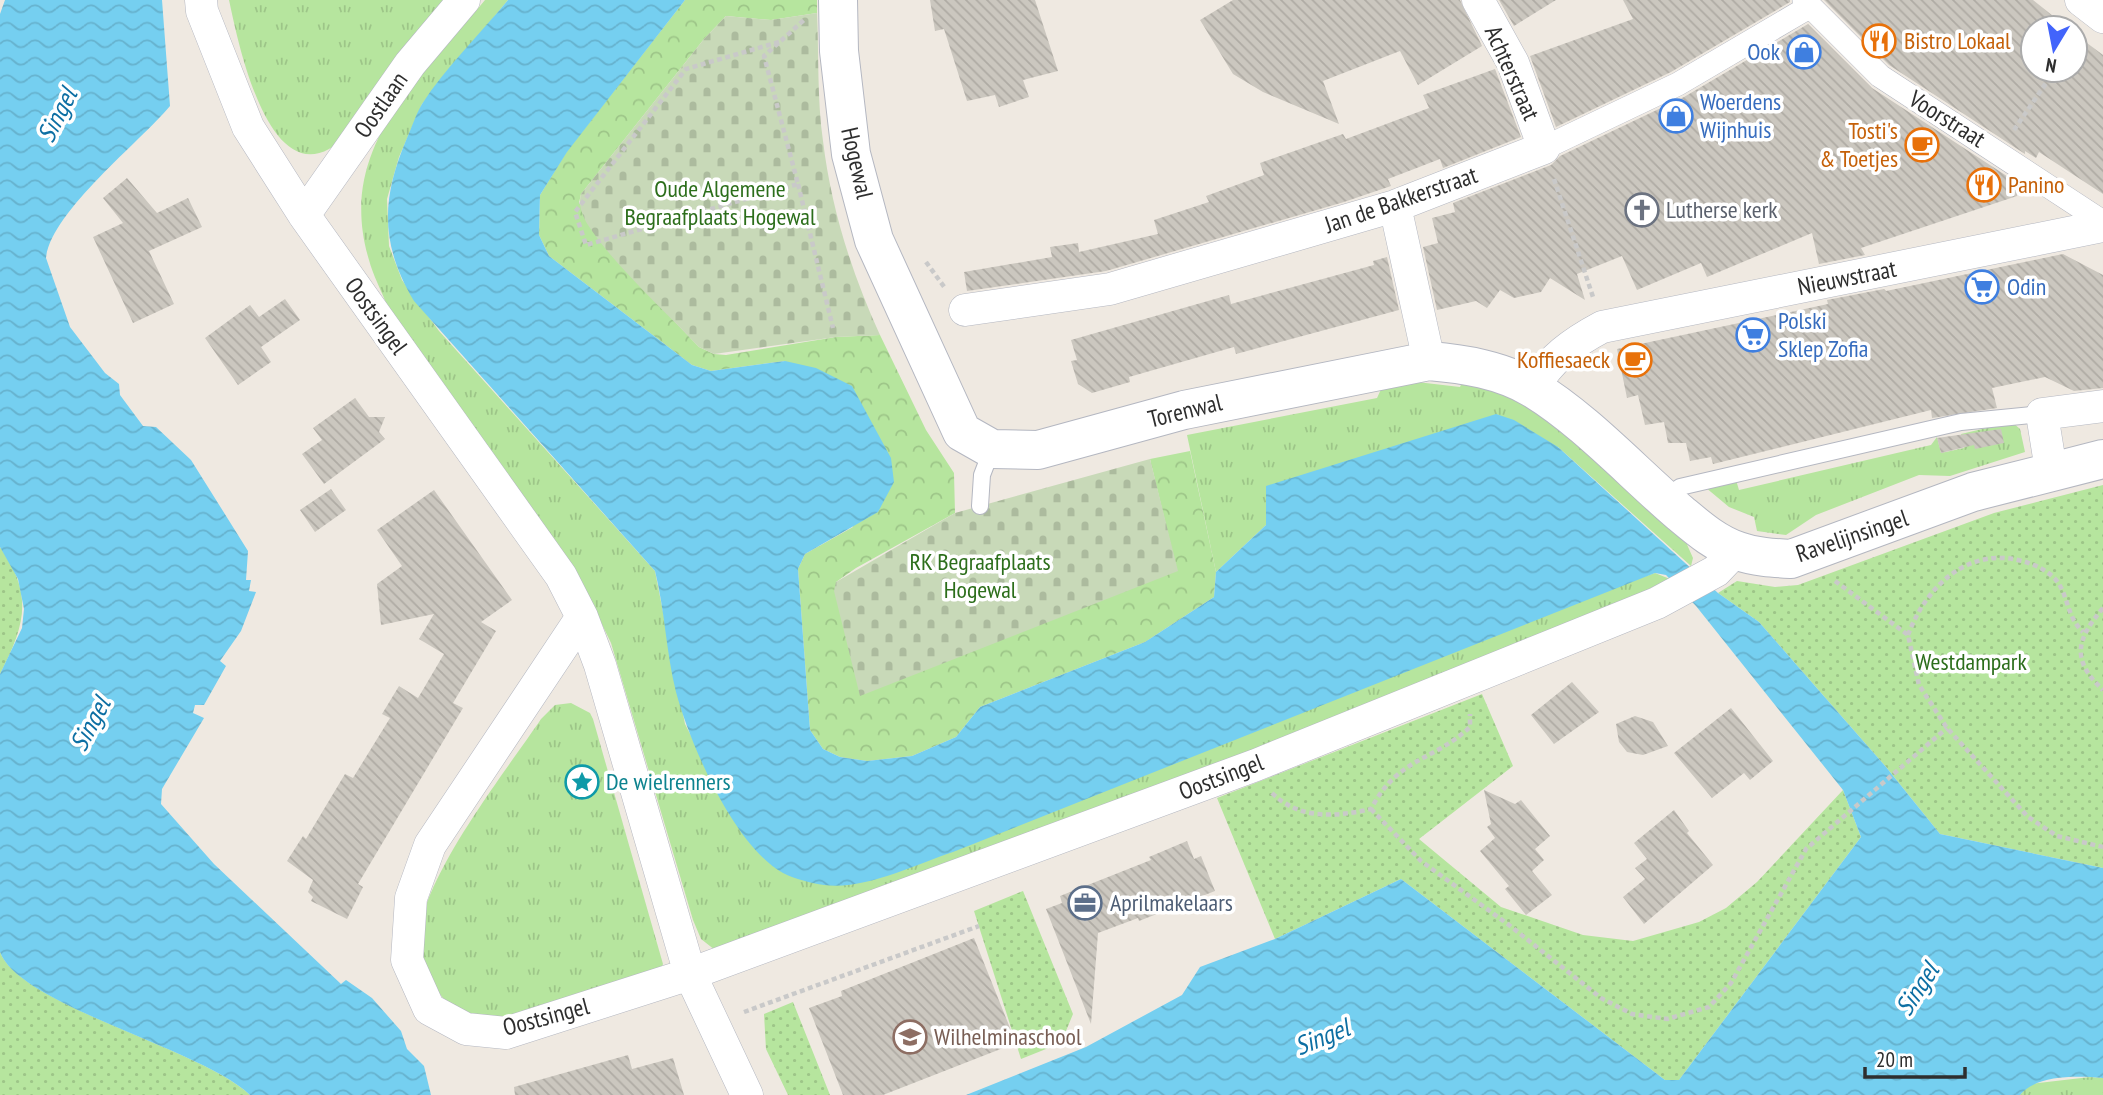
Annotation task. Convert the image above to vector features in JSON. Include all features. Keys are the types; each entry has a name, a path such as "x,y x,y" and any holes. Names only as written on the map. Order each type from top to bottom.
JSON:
{"street":[{"name":"Oostsingel","path":"201,0 202,11 248,127 304,215 561,576 582,617 600,665 690,974 747,1095"},
{"name":"Oostlaan","path":"304,215 410,64 464,0"},
{"name":"Achterstraat","path":"1478,0 1513,63 1544,148"},
{"path":"2081,0 2103,17"},
{"name":"Hogewal","path":"831,4 851,154 874,240 909,319"},
{"name":"Jan de Bakkerstraat","path":"965,310 1110,289 1395,206 1544,148 1678,84 1807,4"},
{"name":"Voorstraat","path":"1807,4 1880,76 1999,152 2103,224"},
{"path":"1395,206 1430,361"},
{"name":"Nieuwstraat","path":"1533,388 1540,375 1574,342 1602,327 2103,224"},
{"name":"Torenwal","path":"909,319 962,432 992,449 1038,450 1184,410 1430,361 1466,364 1507,376 1533,388"},
{"name":"Ravelijnsingel","path":"1533,388 1590,433 1705,534 1726,561 1759,557 1791,559 1819,551 1973,492 2051,470 2103,459"},
{"path":"2051,470 2042,414 2103,406"},
{"name":"Oostsingel","path":"582,617 430,845 411,898 407,960 429,1009 466,1029 506,1033 690,974 1256,765 1676,594 1726,561"}],"lane":[{"path":"1663,499 1680,487 1961,422 2042,414"},
{"path":"980,506 982,475 992,449"}],"path":[{"path":"831,4 764,56 833,328"},
{"path":"779,43 686,69 575,212 586,245 798,184"},
{"path":"1999,152 2045,84"},
{"path":"1544,148 1602,327"},
{"path":"1819,551 1823,569 1831,578 1908,635"},
{"path":"2083,632 2072,622 2058,582 2045,570 2002,556 1975,560 1953,572 1930,592 1917,612 1908,635 1919,685 1947,728 2028,817 2057,836 2103,847"},
{"path":"2103,608 2083,632 2080,641 2082,661 2090,676 2103,690"},
{"path":"1256,765 1265,787 1293,810 1334,815 1371,809 1390,780 1429,752 1458,738 1470,727 1471,715 1460,684"},
{"path":"1371,809 1421,861 1509,925 1601,998 1632,1014 1667,1019 1709,1007 1731,983 1807,849 1947,728"},
{"path":"713,1023 979,926"}],"green space":[{"path":"229,0 451,0 337,143 329,149 307,154 288,146 272,127 258,102 239,44"},
{"path":"485,0 508,0 422,104 399,157 387,199 389,246 402,280 439,331 655,571 685,724 734,820 757,850 782,872 1655,573 1670,579 1559,631 1343,722 715,950 701,939 693,920 611,643 581,581 387,305 369,260 362,220 364,183 374,149 390,117 411,87"},
{"path":"685,0 817,0 817,13 771,20 726,16 704,39 581,194 579,203 675,322 699,347 714,354 726,355 836,337 880,335 926,430 954,473 955,513 836,582 1177,571 1150,459 1190,451 1216,572 1214,597 1145,642 980,707 956,737 912,756 867,761 840,757 823,749 810,730 798,569 805,554 853,527 785,361 711,371 692,365 549,256 539,235 540,195 567,151"},
{"name":"Oude Algemene Begraafplaats Hogewal","path":"817,13 820,109 831,191 860,288 880,335 836,337 714,354 699,347 611,255 584,217 580,206 581,194 704,39 726,16 771,20"},
{"path":"1463,380 1514,398 1567,435 1685,540 1693,558 1691,566 1558,447 1266,525 1216,572 1187,435 1377,398 1383,385 1417,382 1460,387"},
{"path":"2012,422 2020,429 2025,452 1950,476 1919,475 1816,515 1786,535 1757,531 1754,517 1729,507 1705,487 1736,480 1739,490 1931,445 1937,437 1941,453 1964,448 1961,434"},
{"name":"RK Begraafplaats Hogewal","path":"1150,459 1178,571 860,696 834,591 836,582 955,513"},
{"name":"Westdampark","path":"2103,485 2103,868 1940,834 1886,767 1759,622 1718,593 1737,581 1775,587 1798,585 1994,513"},
{"path":"0,547 18,580 22,610 15,640 0,674"},
{"path":"1482,694 1513,766 1419,839 1501,907 1583,935 1633,941 1699,922 1726,908 1757,882 1843,790 1861,837 1679,1080 1665,1080 1401,879 1275,939 1217,798"},
{"path":"571,703 590,713 593,719 663,964 657,978 534,1011 486,1017 463,1014 437,991 421,957 421,921 431,892 465,829 541,719 555,705"},
{"path":"1023,891 1073,1014 1061,1043 1021,1059 974,911"},
{"path":"0,952 15,972 41,991 194,1061 227,1078 250,1095 0,1095"},
{"path":"793,1002 830,1095 788,1095 766,1049 764,1014"},
{"path":"2103,1078 2103,1095 2020,1095 2029,1084"}],"water":[{"name":"Singel","path":"5,0 162,0 170,106 79,199 51,240 46,258 70,327 105,373 119,384 120,395 143,426 156,427 191,460 248,551 246,580 251,580 249,591 256,592 241,631 220,661 226,666 204,705 195,705 193,713 204,718 162,789 161,804 214,864 341,984 346,980 372,998 401,1031 407,1049 424,1066 431,1095 250,1095 227,1078 194,1061 75,1009 41,991 15,972 0,952 0,674 22,628 24,609 18,579 0,547 0,14"},
{"name":"Singel","path":"508,0 685,0 567,152 540,195 539,235 549,256 692,365 711,371 785,361 816,368 852,386 891,458 894,482 878,512 805,554 798,569 810,730 823,749 840,757 867,761 912,756 956,737 980,707 1145,642 1214,597 1216,572 1266,525 1266,486 1496,414 1514,420 1558,447 1718,593 1759,622 1886,767 1940,834 2103,868 2103,1078 2070,1077 2047,1080 2028,1088 2020,1095 966,1095 1086,1047 1182,995 1200,967 1275,939 1401,879 1665,1080 1679,1080 1861,837 1843,790 1696,606 1666,575 1655,573 890,875 840,886 814,883 783,873 765,860 748,841 731,818 703,765 676,692 655,571 414,301 395,260 388,221 389,201 398,160 416,116 441,77"}],"building":[{"path":"930,0 1035,0 1058,71 1023,80 1029,97 999,107 995,95 967,101 944,29 935,31"},
{"path":"1233,0 1460,0 1482,46 1418,85 1400,51 1323,81 1339,124 1263,92 1233,74 1200,20"},
{"path":"1499,0 1556,0 1514,26"},
{"path":"1623,0 1790,2 1671,72 1556,127 1530,56 1633,19"},
{"path":"1824,0 2033,0 2050,14 2019,14 2019,84 2089,84 2089,44 2103,55 2103,194 2039,152 2036,158 2025,151 2025,154 1889,65"},
{"path":"1808,24 1872,88 2019,184 2017,196 1861,248 1865,255 1819,264 1812,233 1707,277 1701,263 1637,290 1622,256 1577,274 1585,300 1550,278 1541,292 1514,298 1500,290 1487,308 1476,301 1437,310 1423,247 1438,243 1432,218 1455,212 1453,203 1551,165 1560,156 1684,97"},
{"path":"1495,69 1521,137 1443,168 1440,159 1388,179 1391,186 1344,202 1106,271 967,291 964,272 1052,257 1050,247 1078,243 1079,252 1158,234 1154,220 1209,202 1206,196 1264,175 1260,163 1343,134 1346,139 1429,108 1423,95"},
{"path":"127,178 157,213 188,198 202,227 149,251 174,304 133,323 93,237 123,223 103,198"},
{"path":"2063,254 2103,275 2103,388 2074,391 2045,377 1992,388 1997,408 1932,418 1931,410 1713,464 1711,457 1690,461 1686,443 1668,443 1664,422 1645,425 1638,395 1627,398 1617,349 1828,304 1827,300 1884,289 1886,291"},
{"path":"1387,257 1399,310 1236,354 1234,347 1129,377 1130,382 1092,393 1078,384 1071,361 1077,360 1071,340 1229,295 1231,304 1374,265 1373,261"},
{"path":"285,299 300,320 261,347 271,362 238,385 205,338 250,305 259,317"},
{"path":"355,398 369,417 385,417 379,432 385,439 324,484 302,454 322,440 313,428"},
{"path":"2001,429 2004,443 1975,449 1974,445 1941,453 1937,438"},
{"path":"331,489 346,510 315,532 300,510"},
{"path":"434,490 512,600 481,622 496,631 453,703 463,708 358,884 363,887 347,919 311,901 313,897 308,892 313,880 287,861 303,836 306,839 345,774 353,778 390,718 382,714 399,686 418,698 444,654 419,639 434,614 381,625 377,584 402,566 377,530"},
{"path":"1572,682 1599,712 1554,744 1531,715"},
{"path":"1731,708 1773,761 1750,780 1744,773 1712,798 1674,753"},
{"path":"1635,716 1653,722 1668,746 1643,755 1627,752 1619,742 1616,724"},
{"path":"1484,790 1515,804 1521,800 1550,836 1535,849 1544,860 1532,871 1552,895 1526,915 1505,889 1509,886 1480,851 1495,838 1487,827 1491,824"},
{"path":"1674,810 1689,831 1687,833 1713,865 1644,924 1623,897 1645,879 1635,868 1647,859 1634,843"},
{"path":"1187,841 1194,859 1201,856 1215,891 1139,921 1138,918 1098,933 1091,1024 1046,909 1062,903 1060,896 1151,860 1149,857"},
{"path":"974,938 1016,1043 883,1095 843,1095 809,1008 842,996 841,991"},
{"path":"628,1055 632,1069 673,1058 684,1095 515,1095 514,1087"}],"place":[{"name":"Bistro Lokaal","path":"1879,41"},
{"name":"Ook","path":"1804,52"},
{"name":"Woerdens Wijnhuis","path":"1676,116"},
{"name":"Tosti's & Toetjes","path":"1922,145"},
{"name":"Panino","path":"1984,185"},
{"name":"Lutherse kerk","path":"1642,210"},
{"name":"Odin","path":"1982,287"},
{"name":"Polski Sklep Zofia","path":"1753,335"},
{"name":"Koffiesaeck","path":"1635,360"},
{"name":"De wielrenners","path":"582,782"},
{"name":"Aprilmakelaars","path":"1085,903"},
{"name":"Wilhelminaschool","path":"910,1037"}]}
